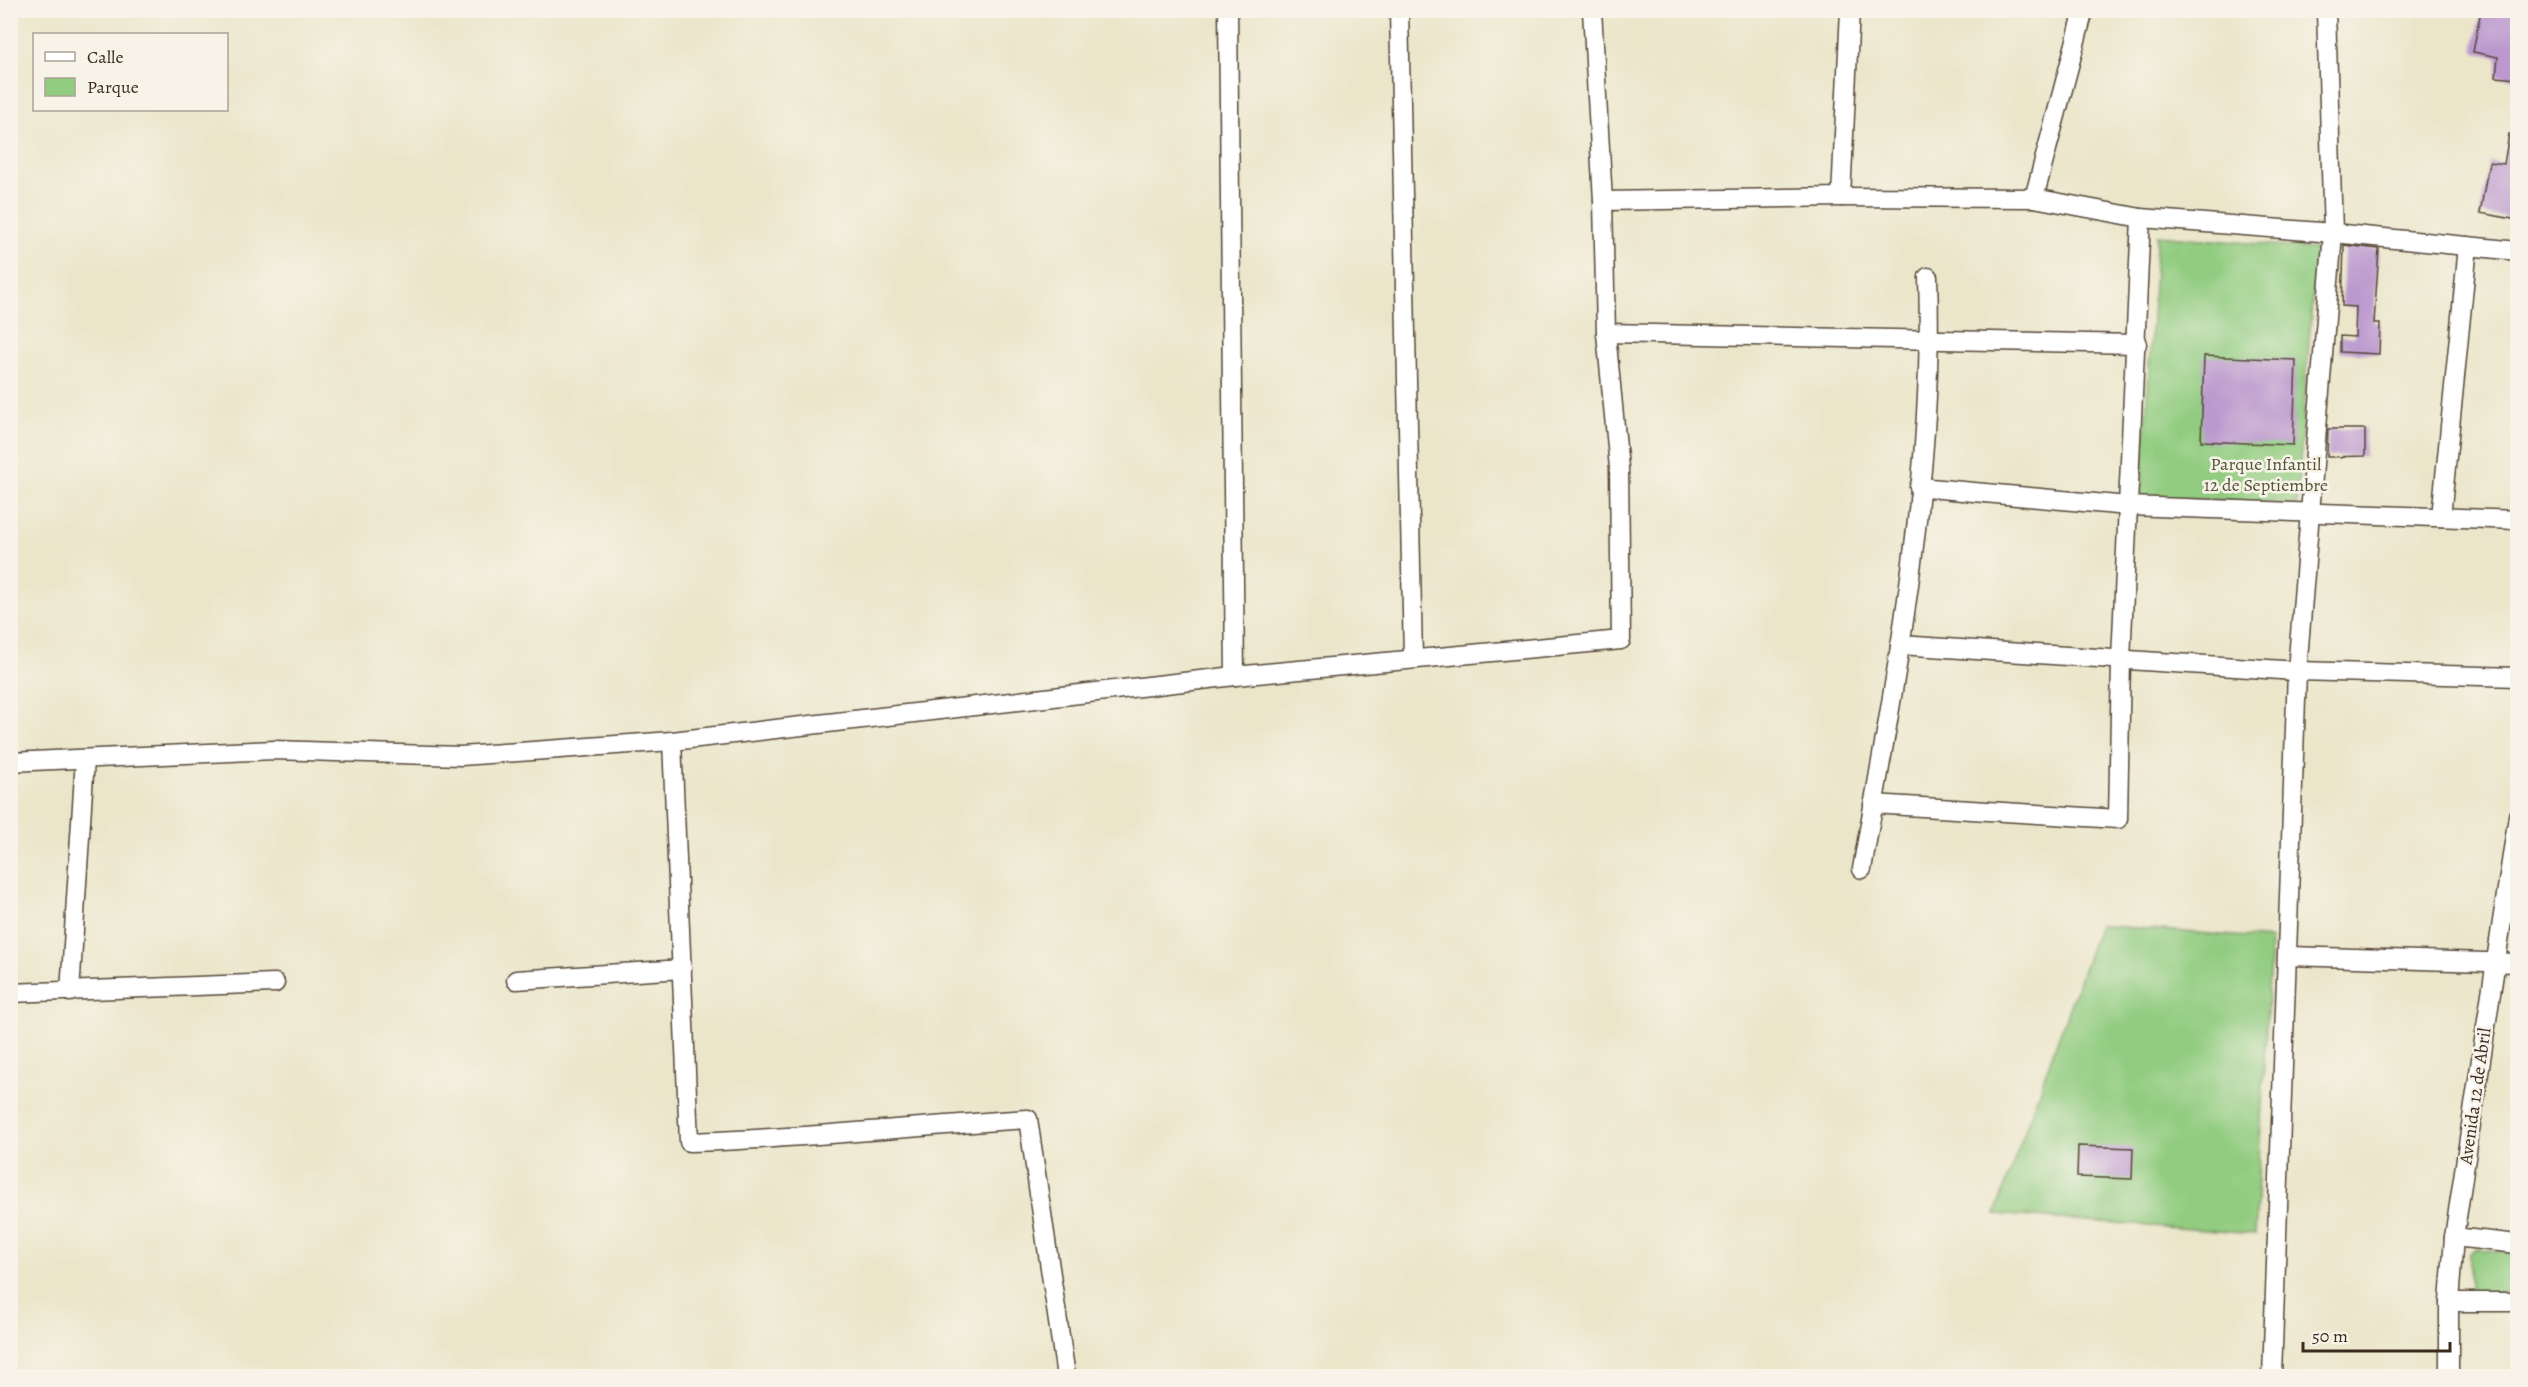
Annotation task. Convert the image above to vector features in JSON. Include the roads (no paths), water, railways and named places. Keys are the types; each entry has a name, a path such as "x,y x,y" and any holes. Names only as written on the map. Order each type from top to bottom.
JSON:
{"street":[{"path":"1228,10 1235,676"},
{"path":"1399,10 1413,658"},
{"path":"10,762 274,750 461,756 672,741 1235,676 1621,640 1619,468 1606,333 1603,201 1592,10"},
{"path":"1841,197 1850,10"},
{"path":"2034,198 2084,10"},
{"path":"2272,1377 2289,956 2297,671 2308,513 2333,232 2326,10"},
{"path":"1603,201 1841,197 2034,198 2141,218 2333,232 2517,251"},
{"path":"1874,804 2118,819 2121,660 2141,218"},
{"path":"2441,517 2468,246"},
{"path":"1862,869 1900,645 1919,487 1930,340 1928,277"},
{"path":"1606,333 2137,344"},
{"path":"1919,487 2127,506 2517,520"},
{"path":"1900,645 2297,671 2517,677"},
{"path":"672,741 689,1142 782,1139 872,1129 1028,1119 1066,1377"},
{"path":"70,992 85,759"},
{"name":"Avenida 12 de Abril","path":"2449,1377 2449,1302 2454,1237 2517,816"},
{"path":"2289,956 2517,963"},
{"path":"516,980 682,969"},
{"path":"10,993 275,984"},
{"path":"2454,1237 2517,1244"},
{"path":"2449,1302 2517,1302"}],"park label":[{"name":"Parque Infantil 12 de Septiembre","path":"2266,474"}]}
